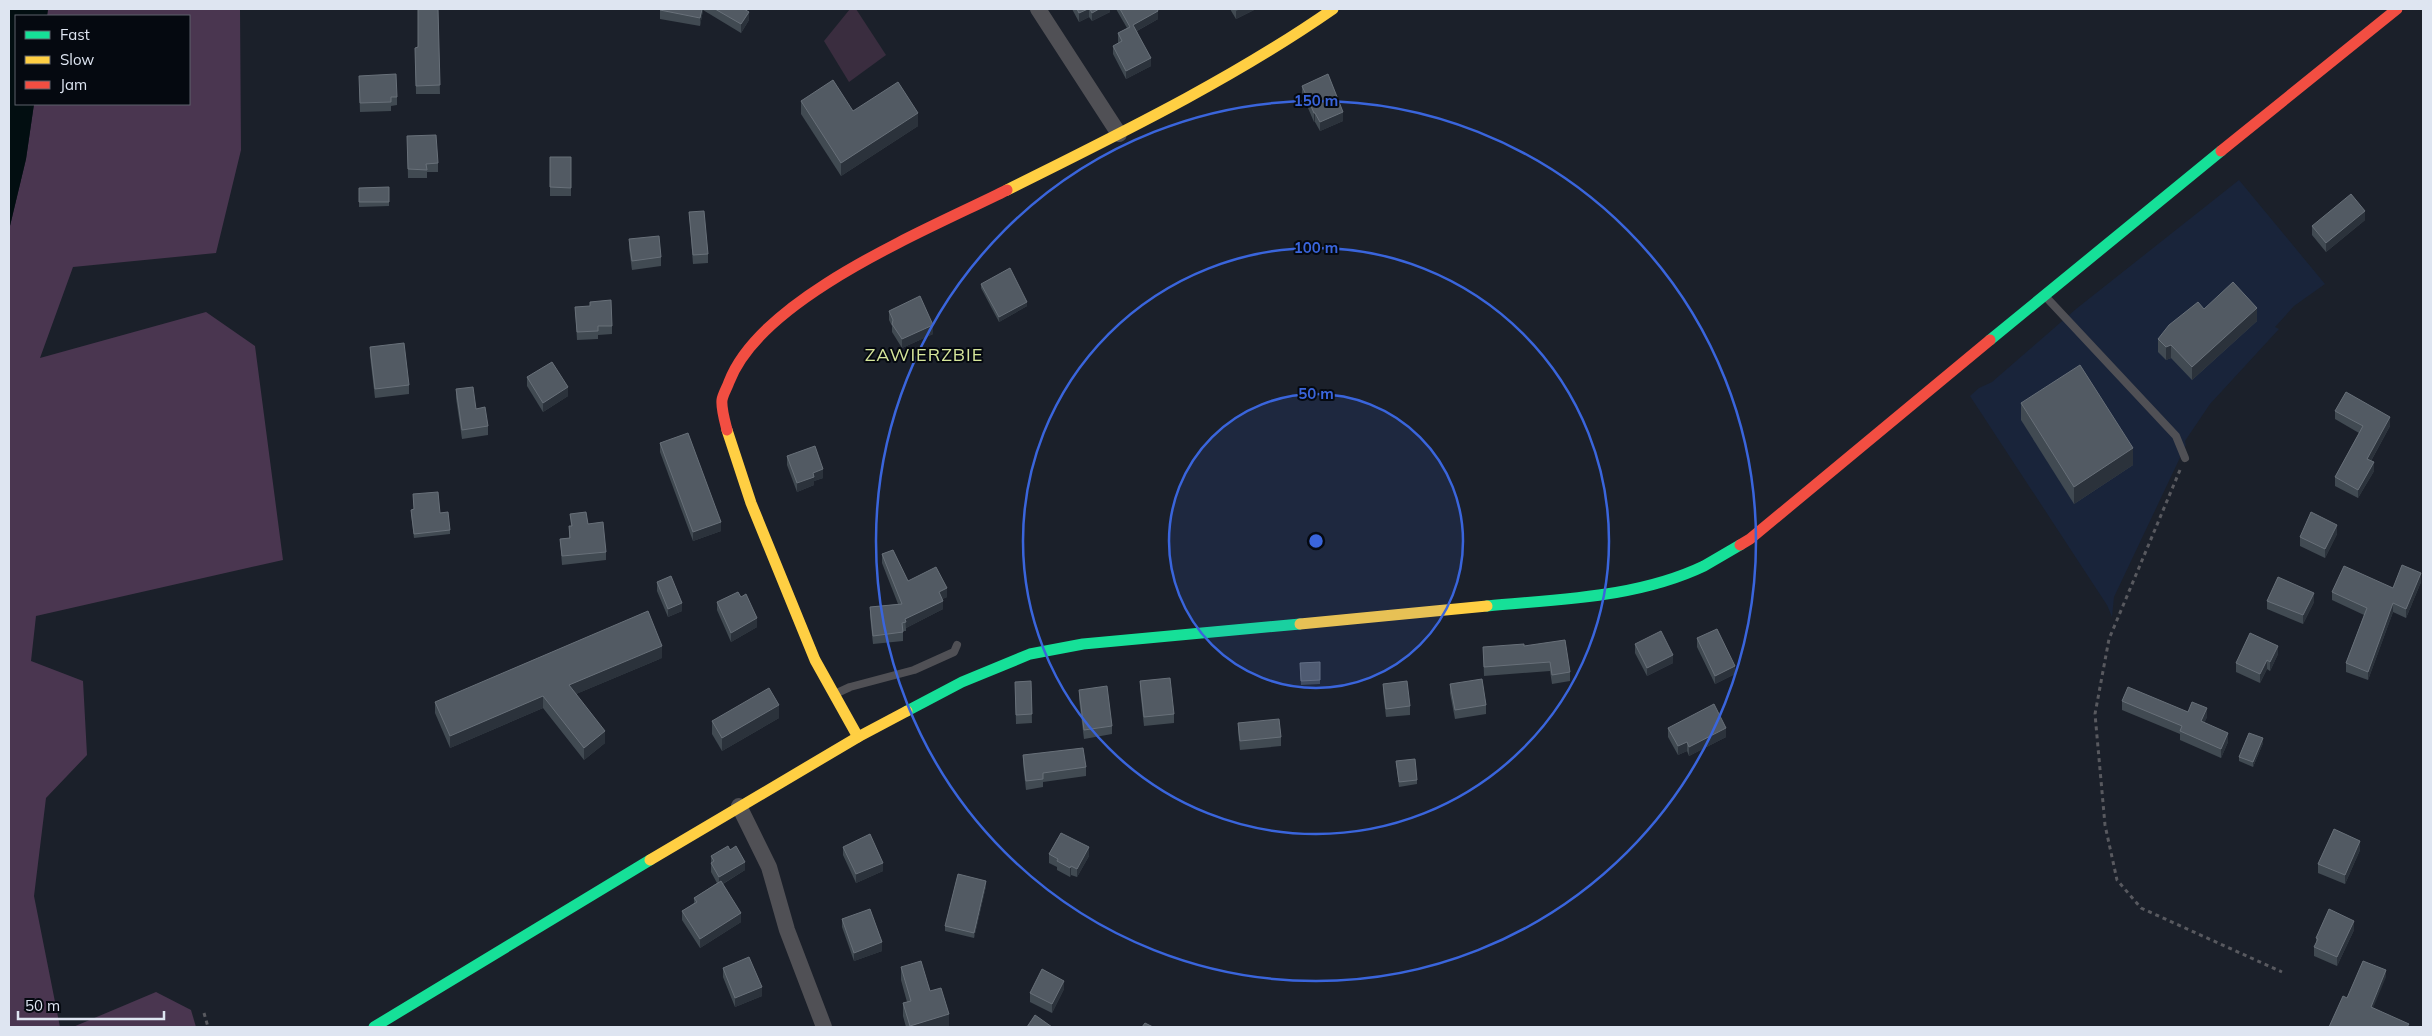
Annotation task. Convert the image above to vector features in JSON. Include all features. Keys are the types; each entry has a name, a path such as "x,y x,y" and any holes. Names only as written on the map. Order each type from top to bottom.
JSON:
{"street":[{"path":"1038,9 1119,134"},
{"path":"1305,9 1312,24"},
{"path":"858,738 833,695 799,625 751,503 734,450 722,400 734,368 754,340 780,316 844,272 1119,134 1312,24 1333,9"},
{"path":"374,1027 739,806 858,738 962,682 1030,654 1093,643 1596,596 1649,585 1702,566 1750,539 2044,295 2397,9"},
{"path":"739,806 768,867 787,930 824,1027"}],"lane":[{"path":"2044,295 2176,436 2185,458"},
{"path":"833,695 850,688 914,670 954,652 957,645"}],"path":[{"path":"2185,458 2109,639 2095,714 2104,825 2117,880 2141,908 2282,972"},
{"path":"204,1013 208,1027"}],"shaded area":[{"path":"9,9 48,9 47,15 15,15 15,105 34,105 26,159 9,230"},
{"path":"48,9 240,9 241,150 216,253 73,267 40,358 206,312 255,346 283,560 36,616 31,661 83,681 87,755 46,798 34,896 60,1027 9,1027 9,230 26,159 34,105 190,105 190,15 47,15"},
{"path":"850,9 856,9 886,55 849,82 824,41"},
{"path":"2239,180 2325,284 2294,306 2275,327 2279,329 2210,404 2185,441 2186,445 2114,597 2112,617 2107,605 1970,396 1979,388 1992,382 2076,309"},
{"path":"156,992 191,1010 196,1027 73,1027"}],"building":[{"path":"418,9 438,9 440,85 416,86 415,48 418,47"},
{"path":"660,9 702,9 700,18"},
{"path":"715,9 744,9 749,12 741,24"},
{"path":"1077,9 1088,9 1079,13"},
{"path":"1090,9 1099,9 1092,13"},
{"path":"1120,9 1157,9 1158,11 1133,25 1151,58 1126,71 1113,46 1122,41 1118,33 1130,27"},
{"path":"396,74 397,97 391,97 391,102 360,103 359,76"},
{"path":"1328,74 1343,112 1320,122 1302,86"},
{"path":"833,80 853,111 898,82 918,113 841,163 801,101"},
{"path":"436,135 438,163 426,164 427,170 408,169 407,136"},
{"path":"550,157 571,157 571,188 550,187"},
{"path":"389,187 389,202 359,202 359,188"},
{"path":"2351,194 2365,211 2326,243 2312,226"},
{"path":"704,211 708,254 693,255 689,212"},
{"path":"659,236 661,257 632,261 629,239"},
{"path":"1010,268 1027,302 999,317 981,284"},
{"path":"2233,282 2257,308 2192,367 2171,345 2166,347 2158,339 2169,325 2198,302 2204,309"},
{"path":"920,296 933,325 902,339 892,324 893,320 889,311"},
{"path":"611,300 612,326 598,326 598,331 577,332 575,307 590,306 590,302"},
{"path":"404,343 409,385 375,389 370,347"},
{"path":"552,362 568,387 543,403 527,377"},
{"path":"2080,365 2133,448 2074,487 2021,403"},
{"path":"473,387 476,409 485,407 488,426 462,430 456,389"},
{"path":"2346,392 2390,417 2367,459 2374,462 2358,490 2335,477 2363,426 2335,411"},
{"path":"688,433 721,522 693,532 660,443"},
{"path":"815,446 823,469 813,473 814,477 797,483 787,456"},
{"path":"438,492 440,513 448,512 450,530 414,534 411,510 414,509 413,494"},
{"path":"586,512 588,524 603,522 606,552 562,556 560,539 570,538 569,526 572,526 570,514"},
{"path":"2311,512 2337,525 2325,549 2300,537"},
{"path":"893,550 908,581 936,567 947,588 939,592 943,601 905,619 906,622 902,623 903,632 873,636 870,607 902,604 882,554"},
{"path":"2402,565 2421,573 2406,609 2393,603 2368,672 2346,663 2367,608 2332,592 2344,566 2393,588"},
{"path":"671,576 682,603 668,609 657,582"},
{"path":"2278,577 2314,593 2303,615 2267,601"},
{"path":"738,592 741,597 746,594 757,618 731,633 717,602"},
{"path":"648,611 662,646 569,685 605,731 584,748 543,696 450,736 435,702"},
{"path":"1717,629 1735,666 1715,676 1697,638"},
{"path":"1661,631 1673,655 1647,668 1635,644"},
{"path":"2250,633 2278,646 2270,662 2267,660 2260,674 2236,663"},
{"path":"1565,640 1570,672 1552,675 1550,662 1484,667 1483,647 1524,644 1524,646"},
{"path":"1320,662 1320,680 1301,681 1300,663"},
{"path":"1170,678 1174,714 1144,717 1140,681"},
{"path":"1482,679 1486,705 1455,710 1450,684"},
{"path":"1031,681 1032,714 1016,715 1015,682"},
{"path":"1407,681 1410,706 1386,709 1383,684"},
{"path":"1107,686 1112,726 1084,730 1079,690"},
{"path":"2128,687 2188,712 2192,702 2207,708 2201,721 2228,733 2221,749 2180,731 2182,726 2122,701"},
{"path":"769,688 779,705 722,738 712,721"},
{"path":"1714,704 1726,728 1689,747 1687,742 1678,746 1668,728"},
{"path":"1279,719 1281,737 1240,741 1238,723"},
{"path":"2249,733 2263,738 2253,762 2239,757"},
{"path":"1083,748 1086,767 1043,773 1043,779 1026,781 1023,755"},
{"path":"1415,759 1417,780 1399,782 1396,761"},
{"path":"2334,829 2360,841 2345,875 2318,864"},
{"path":"1061,833 1089,847 1077,869 1071,866 1070,868 1049,854"},
{"path":"870,834 883,863 856,874 843,847"},
{"path":"728,846 730,850 736,846 745,862 719,877 711,863 714,861 711,856"},
{"path":"958,874 986,881 974,933 945,926"},
{"path":"721,881 741,913 700,939 682,911 697,902 694,898"},
{"path":"870,909 882,942 854,953 842,919"},
{"path":"2329,909 2354,921 2337,957 2314,947"},
{"path":"749,957 762,987 735,998 723,968"},
{"path":"921,961 930,991 941,988 949,1014 910,1026 903,1003 911,1001 901,967"},
{"path":"2363,961 2386,970 2371,1007 2409,1024 2407,1027 2329,1027 2343,996 2347,998"},
{"path":"1042,969 1064,981 1052,1004 1030,993"},
{"path":"1035,1015 1052,1027 1027,1027"},
{"path":"1145,1023 1153,1027 1142,1027"}],"traffic: fast":[{"path":"1990,340 2221,151"},
{"path":"1487,606 1570,599 1652,585 1704,566 1740,545"},
{"path":"907,711 962,682 1030,654 1083,644 1300,624"},
{"path":"374,1027 650,860"}],"traffic: slow":[{"path":"1007,190 1173,106 1254,60 1333,9"},
{"path":"727,430 751,503 815,660 858,737"},
{"path":"1300,624 1487,606"},
{"path":"650,860 858,737 907,711"}],"traffic: jam":[{"path":"2221,151 2397,9"},
{"path":"727,430 722,400 729,382 747,351 775,322 810,294 850,269 892,246 1007,190"},
{"path":"1740,545 1750,539 1990,340"}],"district":[{"name":"ZAWIERZBIE","path":"924,354"}]}
